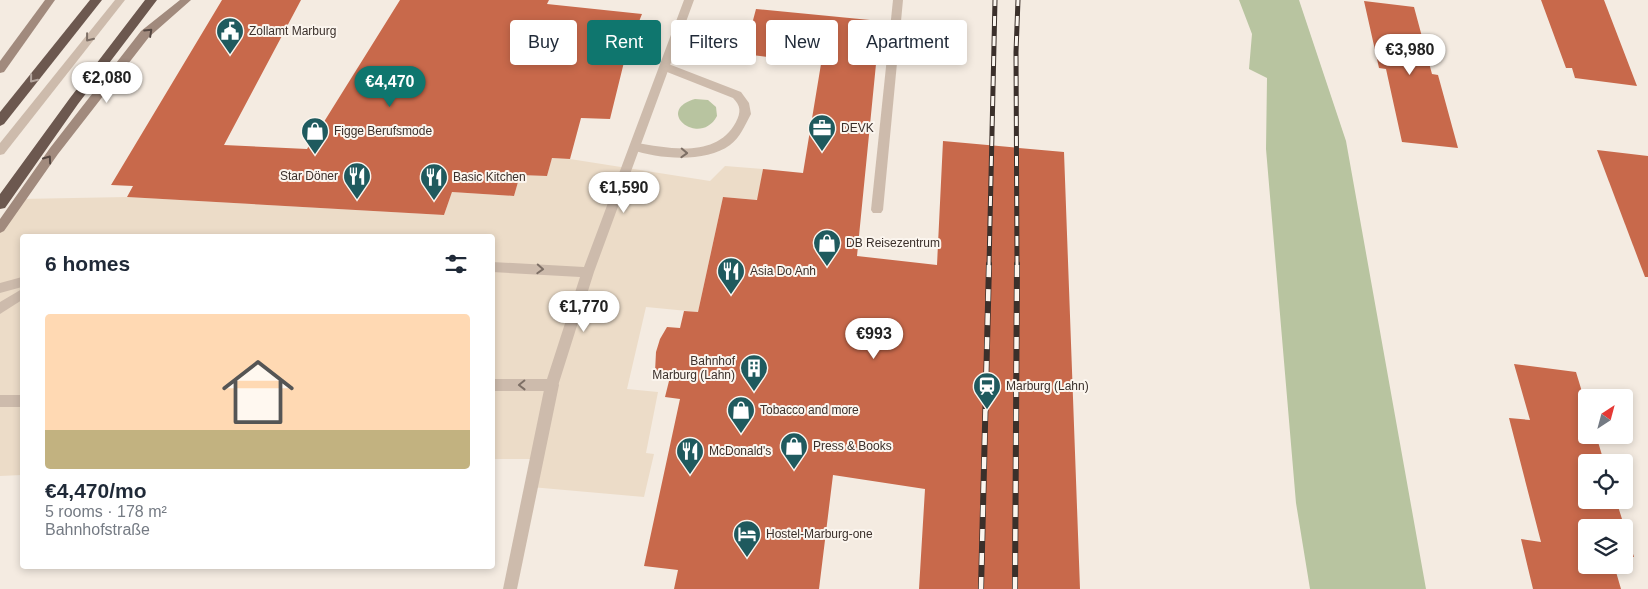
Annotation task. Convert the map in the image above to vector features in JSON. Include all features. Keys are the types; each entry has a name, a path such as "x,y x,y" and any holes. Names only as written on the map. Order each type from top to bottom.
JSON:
{"highway":[{"path":"0,121 96,0"},
{"path":"0,204 74,101 151,0"}],"main road":[{"path":"0,68 50,0"},
{"path":"0,228 54,151 145,34 186,0"}],"street":[{"path":"0,151 120,0"},
{"path":"510,589 552,385 588,272 666,67 689,0"},
{"path":"877,210 898,0"},
{"path":"636,147 682,154 703,152 721,147 732,138 746,114 744,103 738,95 666,67"},
{"path":"495,266 588,272"},
{"path":"0,288 20,283"},
{"path":"0,309 20,295"},
{"path":"495,385 552,385"},
{"path":"1,401 20,401"}],"green space":[{"path":"1239,0 1299,0 1346,141 1426,589 1310,589 1296,503 1266,149 1267,78 1249,69 1252,34"},
{"path":"695,99 708,100 716,107 717,116 709,125 700,129 691,128 679,118 678,111 683,104"}],"shaded area":[{"path":"552,158 570,159 710,181 725,166 763,169 758,200 723,197 698,312 646,307 627,389 658,392 646,453 654,454 644,497 531,487 536,459 495,459 495,234 20,234 20,475 0,476 0,228 20,199 127,197 444,215 452,192 514,196 520,175 547,176"}],"building":[{"path":"222,0 301,0 224,145 307,149 400,0 549,0 547,4 642,14 640,20 587,20 587,65 623,65 610,119 581,118 570,159 552,158 547,176 520,175 514,196 452,192 444,215 127,197 133,186 111,185"},
{"path":"1541,0 1604,0 1637,86 1575,78 1572,68 1566,68"},
{"path":"1364,1 1414,7 1432,74 1438,75 1458,148 1402,142 1386,69 1379,68"},
{"path":"756,9 870,20 848,20 848,65 876,65 857,256 937,265 943,141 1064,152 1080,589 919,589 925,489 833,475 819,589 674,589 678,570 644,566 680,399 665,397 671,373 655,372 656,352 660,339 667,327 680,328 684,311 698,312 723,197 757,200 763,169 803,173 821,65 838,65 838,20 766,20 766,57 756,56 756,20 753,20"},
{"path":"1597,150 1648,156 1648,277 1645,277"},
{"path":"1514,364 1576,372 1581,389 1578,389 1578,444 1599,444 1602,454 1578,454 1578,509 1619,509 1622,519 1578,519 1578,574 1617,574 1621,589 1533,589 1521,539 1541,542 1509,418 1530,420"}],"railway":[{"path":"989,266 995,0"},
{"path":"1017,265 1016,52 1018,0"},
{"path":"981,589 989,264"},
{"path":"1015,589 1017,265"}],"place":[{"name":"Zollamt Marburg","path":"230,55"},
{"name":"DEVK","path":"822,152"},
{"name":"Figge Berufsmode","path":"315,155"},
{"name":"Star Döner","path":"357,200"},
{"name":"Basic Kitchen","path":"434,201"},
{"name":"DB Reisezentrum","path":"827,267"},
{"name":"Asia Do Anh","path":"731,295"},
{"name":"Bahnhof Marburg (Lahn)","path":"754,392"},
{"name":"Marburg (Lahn)","path":"987,410"},
{"name":"Tobacco and more","path":"741,434"},
{"name":"Press & Books","path":"794,470"},
{"name":"McDonald's","path":"690,475"},
{"name":"Hostel-Marburg-one","path":"747,558"}]}
